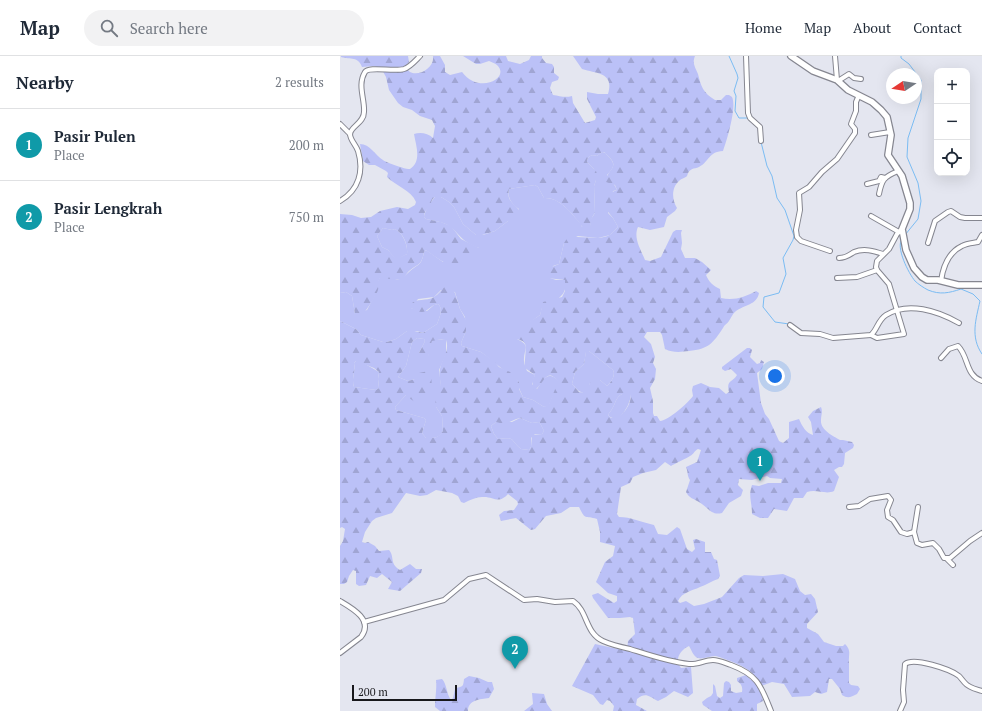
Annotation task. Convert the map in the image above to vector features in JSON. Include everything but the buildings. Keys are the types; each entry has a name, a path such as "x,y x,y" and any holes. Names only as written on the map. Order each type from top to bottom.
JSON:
{"street":[{"path":"350,134 362,120 364,113 362,91 363,77 366,71 371,69 392,71 403,69 420,56"},
{"path":"746,56 748,113 750,118 761,127 761,141"},
{"path":"790,325 801,333 820,334 833,338 871,335 877,338 903,334 889,284 877,270 876,264 883,254 889,249 901,231 909,213 910,206 904,181 889,158 888,154 891,139 890,132 887,117 882,110 872,102 848,90 838,81 812,71 791,56"},
{"path":"835,56 838,81"},
{"path":"838,81 849,74 854,78 861,79"},
{"path":"830,251 801,241 797,237 796,230 800,207 799,193 809,187 822,172 837,159 855,133 855,129 851,124 856,111 856,102 859,95"},
{"path":"340,124 350,134 358,151 360,171 359,177 352,192 340,200"},
{"path":"871,136 890,132"},
{"path":"867,184 879,181 881,177 885,178 898,171"},
{"path":"880,194 885,178"},
{"path":"928,244 935,221 948,212 951,211 960,217 965,218 982,218"},
{"path":"871,216 901,231 911,262 918,274 927,280 941,280 958,285 982,285"},
{"path":"941,280 942,271 948,258 961,246 978,242 982,235"},
{"path":"839,258 867,250 883,254"},
{"path":"837,278 857,277 877,270"},
{"path":"871,335 884,317 897,310 917,309 944,314 959,323"},
{"path":"941,358 949,349 958,346 962,351 970,373 982,381"},
{"path":"849,507 859,506 870,499 888,496 891,500 887,510 888,517 893,520 901,532 907,534 914,532"},
{"path":"918,506 914,532 917,544 922,545 933,543 939,549 943,558 947,559 954,566"},
{"path":"947,559 982,533"},
{"path":"364,622 444,600 469,579 486,575 524,600 538,599 555,602 573,601 581,609 592,633 605,642 657,658 686,664 718,661 738,668 750,674 757,681 771,711"},
{"path":"340,601 357,611 364,622 364,631 362,635 340,653"},
{"path":"900,711 904,702 903,690 905,664 910,662 932,665 952,672 959,676 968,686 982,691"}],"green space":[{"path":"408,56 409,62 405,67 410,72 418,73 426,70 432,64 433,56 440,56 445,65 445,72 450,75 462,72 469,79 484,83 497,79 500,75 500,70 497,65 489,61 476,64 463,56 506,56 508,61 520,64 529,60 531,56 542,56 546,63 552,64 554,67 554,73 559,77 558,80 552,82 550,88 553,95 565,97 572,96 573,103 585,123 595,120 596,117 587,99 587,92 608,94 609,82 604,76 582,69 573,56 695,56 694,65 705,92 715,100 721,100 726,95 732,97 732,116 723,151 714,153 703,165 690,170 687,176 676,184 673,194 677,208 667,217 664,227 650,230 638,227 636,235 645,260 650,261 661,257 673,232 676,230 682,230 681,249 685,258 695,258 711,270 706,275 708,280 715,287 720,289 721,298 735,299 744,297 756,291 759,293 756,300 735,312 713,341 701,349 674,352 665,349 660,332 647,332 644,337 651,344 655,357 653,363 656,369 655,379 650,388 654,416 657,416 660,421 664,420 683,407 693,396 693,386 701,383 710,387 719,388 726,394 729,392 728,385 737,375 731,369 725,371 722,367 747,348 750,348 752,350 750,357 757,364 760,363 761,360 764,362 762,369 757,373 761,403 779,441 783,443 789,438 789,422 799,419 804,429 813,435 811,422 808,417 813,411 821,407 821,424 825,430 840,440 852,442 854,445 853,448 845,453 844,464 842,467 834,470 839,477 834,491 807,492 803,498 794,498 787,511 774,509 768,518 760,518 752,514 750,496 752,485 759,486 768,483 781,483 782,479 770,478 767,476 752,480 739,479 738,485 743,490 741,496 729,503 722,513 718,514 712,512 689,496 686,492 690,480 686,467 697,462 701,450 698,449 691,455 671,466 665,462 656,470 633,477 630,483 621,487 617,514 619,517 654,525 658,534 667,535 677,527 680,529 687,549 692,552 695,549 693,540 696,539 705,542 705,552 711,552 714,559 717,560 720,576 718,579 682,596 678,601 680,603 686,601 694,606 722,597 739,578 744,575 763,576 783,574 795,579 800,591 805,595 811,594 815,599 818,612 807,624 807,628 818,634 824,642 836,646 843,646 845,644 848,649 849,683 851,685 858,686 860,689 857,694 850,697 842,695 840,689 832,679 829,679 827,692 821,694 815,692 810,696 792,697 784,684 772,682 759,687 763,701 757,704 757,711 712,711 703,705 702,702 713,693 713,684 715,686 717,696 720,698 723,696 724,683 726,681 731,685 731,691 736,693 742,692 741,684 737,681 737,678 746,675 751,680 755,678 755,676 752,672 732,661 716,656 698,658 694,655 689,646 683,650 678,659 681,668 691,667 693,693 688,697 674,691 658,701 645,695 637,699 636,705 647,711 613,711 614,706 610,701 607,700 603,705 600,704 593,695 572,686 595,644 627,651 628,641 635,634 633,618 608,618 593,598 592,595 598,593 614,603 617,601 617,596 608,593 596,582 605,562 613,556 615,546 600,542 600,532 597,519 584,516 579,507 570,507 561,513 546,516 535,529 531,530 516,518 501,521 499,515 504,511 514,510 518,504 517,501 508,494 499,500 480,497 464,503 461,502 458,496 452,493 436,490 427,495 420,496 406,493 392,513 376,518 372,521 365,532 362,542 368,542 375,546 379,551 389,550 392,555 394,565 400,570 410,564 416,569 422,569 421,573 400,591 388,589 392,582 382,574 377,578 370,576 366,585 359,586 356,584 356,571 353,570 347,582 340,584 340,546 343,541 345,529 342,527 340,528 340,321 356,329 361,335 383,342 396,339 410,330 423,333 437,324 441,308 438,304 424,312 421,312 411,308 410,305 419,300 434,297 446,285 449,285 455,293 460,309 466,320 466,331 461,343 462,346 481,352 495,362 499,367 510,372 519,382 519,389 523,397 533,400 544,407 549,404 558,382 554,377 548,376 534,390 532,381 535,375 525,368 525,344 523,341 517,339 516,336 523,326 540,315 543,302 562,297 565,291 565,280 547,278 545,275 547,269 559,264 564,243 568,237 603,237 611,234 618,227 605,208 608,197 611,193 617,190 615,185 606,182 613,163 606,153 602,152 597,156 590,156 587,160 597,174 594,186 595,213 592,217 589,229 584,229 562,204 544,198 538,187 535,185 509,189 508,194 510,200 520,212 518,220 508,221 495,231 479,236 463,224 454,207 449,202 441,197 435,197 425,211 424,217 426,219 451,226 461,239 479,248 474,260 468,265 456,267 443,262 426,250 420,263 408,272 401,280 380,278 378,282 378,290 367,308 360,317 355,314 352,296 346,292 340,293 340,214 352,215 361,218 371,217 380,211 397,207 408,209 415,205 416,202 411,194 387,177 388,173 386,171 375,165 369,165 363,161 360,144 364,144 370,148 385,161 410,169 414,166 417,158 417,148 414,134 424,133 433,138 435,126 432,120 420,116 398,103 389,90 386,77 381,68 374,66 362,67 358,61 354,59 341,57","holes":["383,228 392,230 395,229 404,239 407,246 407,254 396,259 388,250 382,247 377,236","417,338 424,339 425,341 419,353 420,358 423,359 427,359 432,341 442,339 446,340 447,344 440,371 441,385 438,388 435,397 436,407 442,416 443,431 440,435 434,438 426,438 422,433 426,420 424,418 396,410 395,407 406,395 413,401 420,404 426,405 429,402 432,382 428,371 419,373 415,379 408,381 398,377 406,366 412,342","589,351 613,370 613,378 607,386 600,380 594,378 587,390 579,392 572,384 575,372 584,364 586,352","356,361 374,368 379,372 379,388 376,390 354,387 354,366","622,394 631,394 630,402 626,410 619,416 611,418 608,415 618,397","520,418 532,423 539,422 541,425 544,431 542,434 532,435 531,447 529,450 521,449 508,438 498,439 494,434 491,426 496,422 503,423"]},
{"path":"602,152 606,153 613,163 613,168 607,175 617,190 613,191 608,213 618,227 610,235 598,238 578,236 564,243 559,264 553,266 550,278 565,280 565,291 555,301 542,308 540,315 529,323 517,339 522,341 526,346 524,362 527,371 535,375 532,384 537,389 544,379 549,376 552,376 559,382 549,405 544,407 533,400 523,397 519,388 519,382 481,352 462,346 461,343 466,331 465,317 460,309 455,292 441,290 434,297 418,299 411,308 420,311 427,311 434,305 438,304 441,308 437,324 423,333 417,331 407,331 396,339 383,342 361,335 356,329 340,321 340,293 346,292 352,296 355,314 367,310 377,291 380,277 398,280 419,264 426,250 443,262 479,248 467,243 447,225 441,222 426,219 424,217 430,203 435,197 441,197 449,202 454,207 463,224 476,235 483,235 495,231 508,221 519,209 511,200 509,189 535,185 538,187 544,198 550,198 565,206 582,227 590,226 591,219 595,213 594,186 596,180 594,169 587,162 587,160 590,156 597,156"},
{"path":"383,228 392,230 395,229 403,236 406,243 407,254 396,260 388,250 382,247 377,236"},
{"path":"417,338 424,339 425,341 419,353 428,356 432,340 446,339 446,354 439,370 441,385 436,407 442,416 443,431 440,435 434,438 426,438 422,433 426,420 424,418 396,410 395,407 406,395 415,379 408,381 398,377 406,366 412,342"},
{"path":"586,351 589,351 613,370 614,374 607,386 600,380 590,383 586,392 581,392 572,384 575,372 584,364"},
{"path":"356,361 360,361 379,372 379,388 376,390 354,387 354,363"},
{"path":"622,394 631,394 627,408 620,416 612,418 608,415 617,399"},
{"path":"520,418 532,423 539,422 544,431 542,434 535,434 531,438 531,447 529,450 521,449 508,438 498,439 491,426 496,422 512,422"},
{"path":"469,676 492,682 494,689 489,698 472,702 468,711 440,711 435,707 436,680 442,679 444,681 451,700 455,689 463,686 464,679"},
{"path":"532,693 544,694 547,704 552,711 524,711 533,704"}],"waterway":[{"path":"729,56 738,78 734,91 736,96 735,111 739,118 748,118"},
{"path":"901,56 901,58 909,64 921,80 921,99 908,138 907,157 918,183 921,201 918,219 905,235"},
{"path":"761,142 767,166 772,176 777,198 785,210 794,236 783,258 786,274 779,293 764,297 763,307 775,322 789,324"},
{"path":"902,239 900,243 901,254 906,267 915,281 928,290 937,293 961,289 973,294 980,301 975,335 978,348 982,354"}],"place":[{"name":"Pasir Pulen","path":"760,481"},
{"name":"Pasir Lengkrah","path":"515,669"}]}
